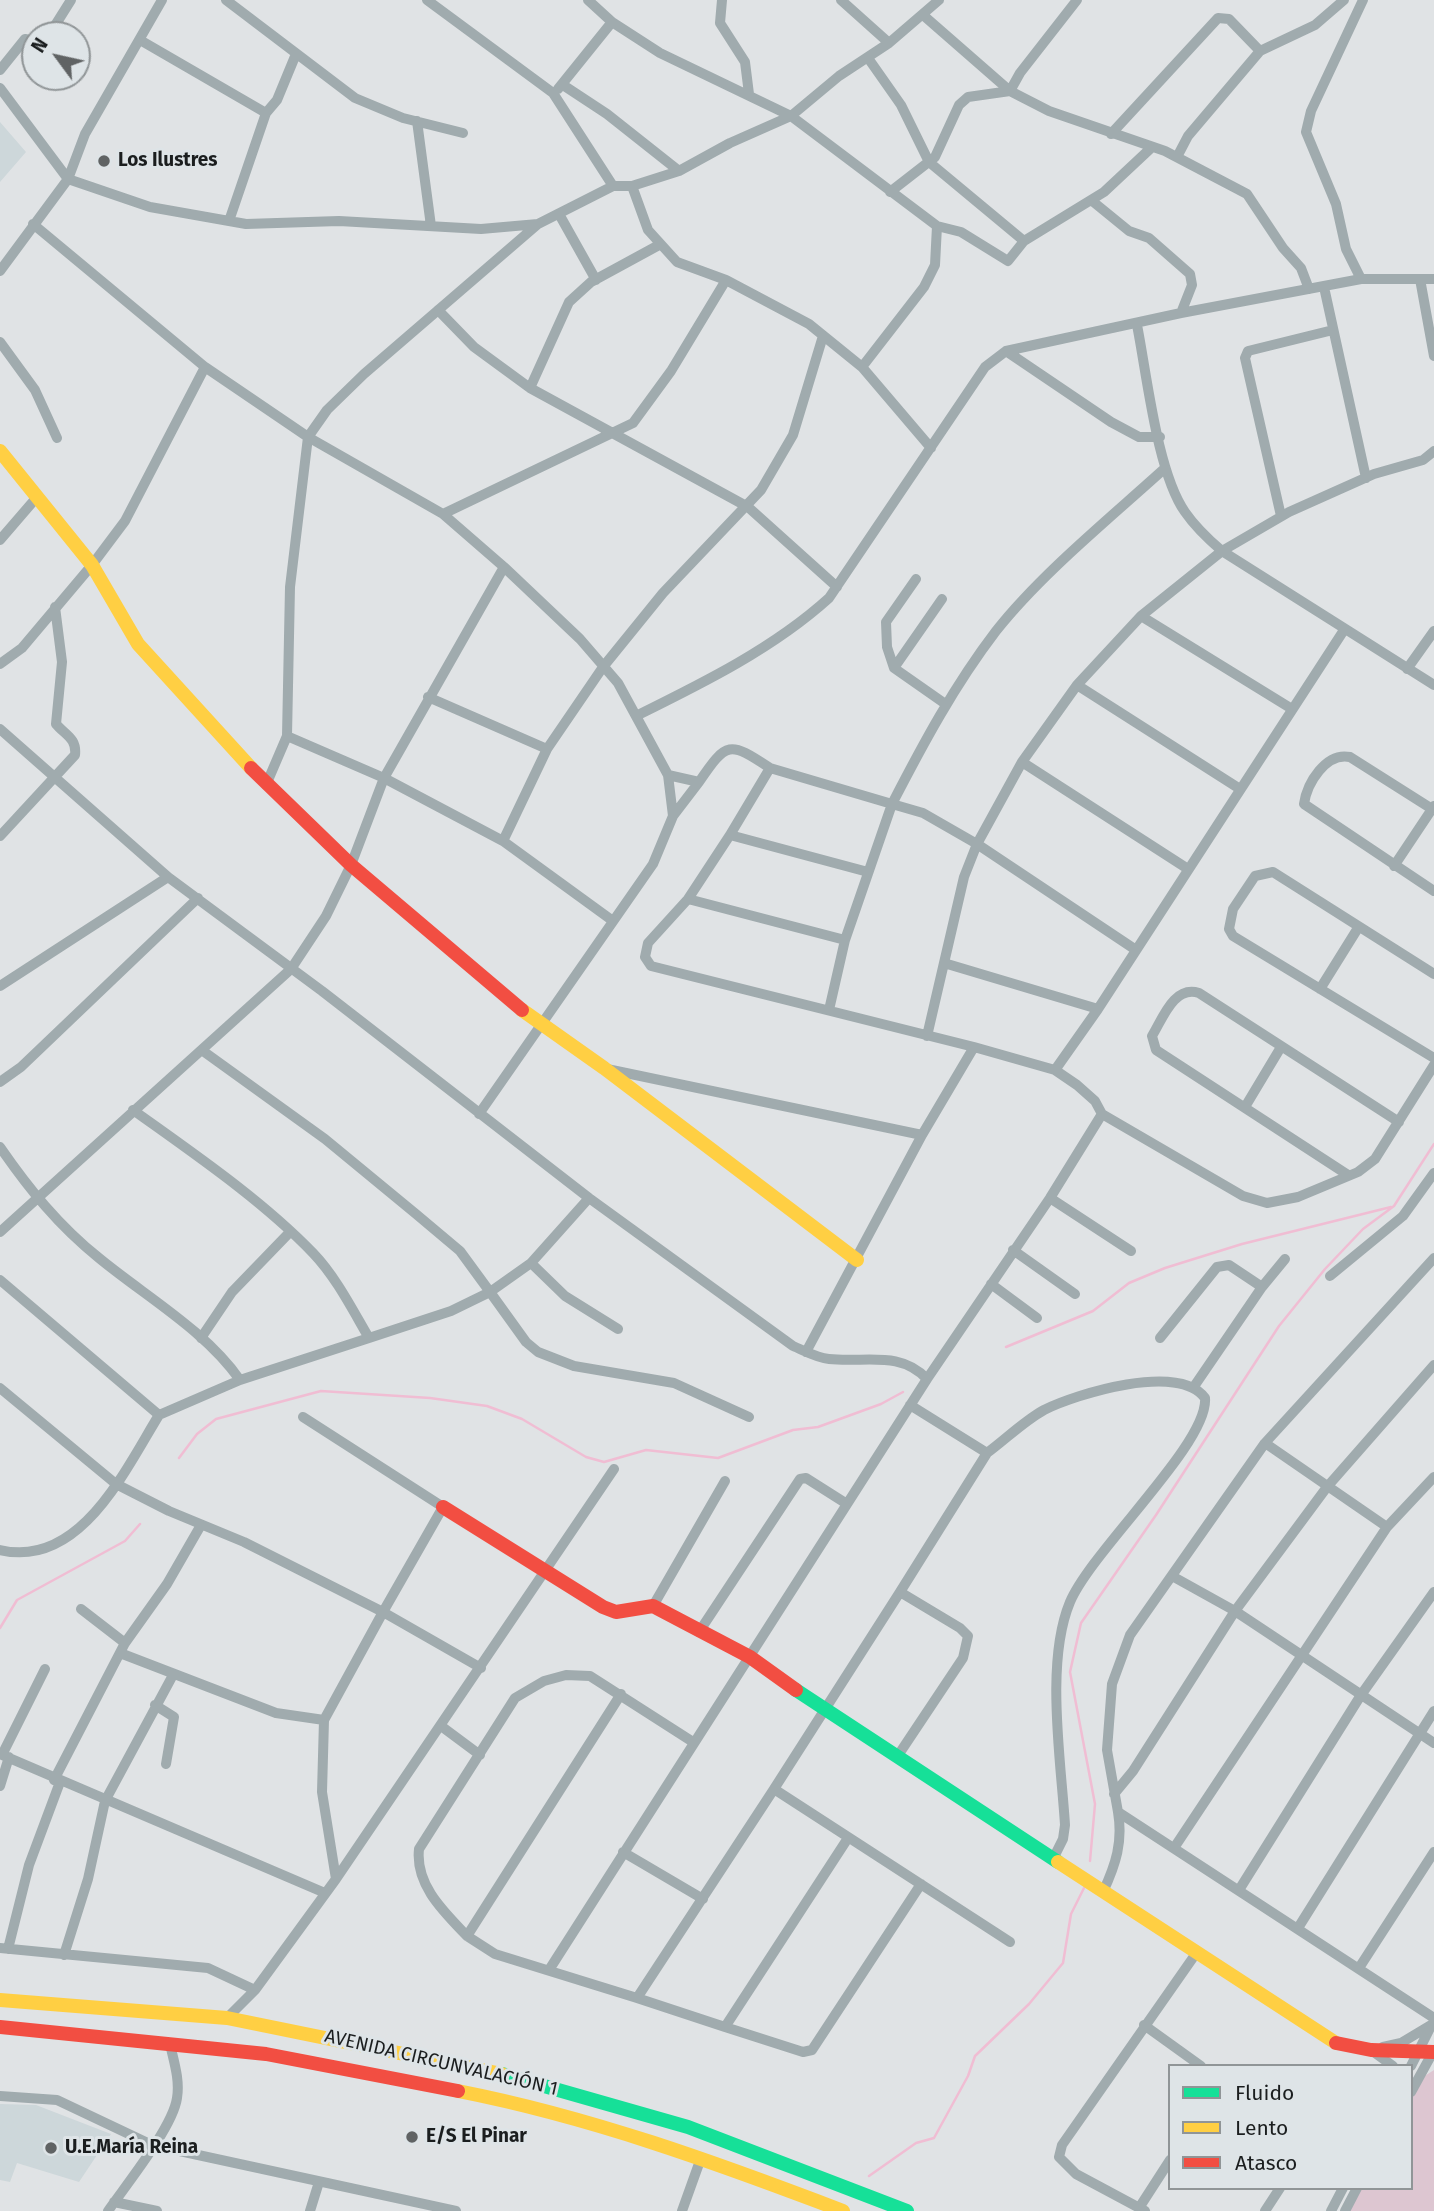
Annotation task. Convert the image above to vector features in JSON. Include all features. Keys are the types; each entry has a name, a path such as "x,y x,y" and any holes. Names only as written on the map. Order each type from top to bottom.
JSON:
{"street":[{"path":"58,21 71,0"},
{"path":"0,271 68,178 85,134 162,0"},
{"path":"226,0 355,98 417,121 463,133"},
{"path":"588,0 612,22 660,53 791,116 937,226 961,232 1004,260 1010,260 1024,241 1104,191 1151,148"},
{"path":"722,0 720,23 745,62 750,94"},
{"path":"841,0 889,43"},
{"path":"1010,92 1020,73 1077,0"},
{"path":"1177,157 1188,136 1260,51 1315,25 1344,0"},
{"path":"1361,279 1346,249 1336,204 1306,132 1311,110 1363,0"},
{"path":"432,1 553,93 613,186"},
{"path":"266,785 287,736 290,587 307,437 345,392 538,224 613,186 632,186 679,171 730,143 791,116 839,76 889,43 937,1"},
{"path":"923,15 1010,92 1049,111 1177,157 1247,194 1283,248 1301,268 1310,289"},
{"path":"1111,134 1218,18 1229,19 1260,51"},
{"path":"553,93 612,22"},
{"path":"140,40 267,113"},
{"path":"0,70 21,45"},
{"path":"229,221 267,113 277,100 296,54"},
{"path":"868,58 901,105 929,162 1024,241"},
{"path":"562,85 607,114 679,171"},
{"path":"0,88 68,178 150,207 246,223 339,221 481,229 538,224"},
{"path":"890,192 935,157 959,105 968,97 1010,92"},
{"path":"417,121 431,226"},
{"path":"632,186 648,230 677,262 726,280 775,303 823,336 862,367 931,448"},
{"path":"1091,200 1129,231 1149,238 1190,274 1192,285 1181,313"},
{"path":"559,214 596,280"},
{"path":"33,224 205,367 307,437 443,514 504,567 580,639 618,684 668,775 673,816"},
{"path":"862,367 924,287 935,264 937,226"},
{"path":"530,388 569,303 596,280 659,245"},
{"path":"636,716 710,679 808,617 836,587 985,367 1006,351 1138,325 1181,313 1361,279 1434,279"},
{"path":"1420,279 1434,356"},
{"path":"443,514 616,434 633,423 671,371 726,280"},
{"path":"1324,287 1366,478"},
{"path":"438,310 474,347 530,388 748,507 836,587"},
{"path":"1138,325 1164,469 1184,510 1202,534 1222,551 1434,685"},
{"path":"1281,516 1245,358 1248,351 1333,330"},
{"path":"502,841 547,748 603,667 663,593 748,507 793,435 823,336"},
{"path":"0,342 35,390 57,438"},
{"path":"1006,351 1111,422 1139,437 1160,437"},
{"path":"0,664 22,648 125,521 205,367"},
{"path":"0,451 92,565 138,644 266,785 351,865 541,1026 604,1068 858,1260"},
{"path":"928,1036 964,877 977,844 1022,762 1077,685 1141,616 1222,551 1281,516 1366,478 1423,460 1434,451"},
{"path":"829,1010 845,940 892,804 944,703 997,629 1038,586 1164,469"},
{"path":"0,540 37,497"},
{"path":"0,1233 291,969 326,916 351,865 384,778 504,567"},
{"path":"916,579 886,622 887,648 894,668 944,703"},
{"path":"894,668 942,599"},
{"path":"0,836 75,755 76,747 72,738 56,724 62,662 55,607"},
{"path":"1141,616 1292,709"},
{"path":"1055,1070 1098,1009 1344,630"},
{"path":"1408,668 1434,631"},
{"path":"1077,685 1240,789"},
{"path":"428,697 547,748"},
{"path":"0,729 168,877 590,1198 793,1346 828,1359 899,1360 915,1367 927,1379"},
{"path":"287,736 384,778 502,841 613,922"},
{"path":"480,1115 653,864 673,816 717,756 727,749 740,748 769,768 923,813 977,844 1136,950"},
{"path":"1394,866 1433,808 1350,757 1341,755 1324,764 1304,804 1394,866 1434,891"},
{"path":"1022,762 1188,869"},
{"path":"769,768 688,899 648,943 645,957 651,965 974,1046 1055,1070 1086,1093 1102,1114 1243,1196 1268,1203 1298,1197 1348,1175 1375,1159 1434,1065"},
{"path":"668,775 699,782"},
{"path":"730,835 868,872"},
{"path":"1434,974 1273,872 1255,876 1233,909 1229,929 1233,936 1434,1058"},
{"path":"0,986 168,877"},
{"path":"0,1082 21,1067 198,898"},
{"path":"688,899 845,940"},
{"path":"1320,989 1358,928"},
{"path":"944,963 1098,1009"},
{"path":"1348,1175 1156,1051 1152,1036 1178,994 1190,990 1205,996 1399,1122"},
{"path":"806,1352 858,1260 922,1135 974,1046"},
{"path":"1245,1107 1281,1046"},
{"path":"203,1051 325,1139 451,1244 491,1292 526,1342 538,1352 574,1366 674,1383 749,1417"},
{"path":"604,1068 922,1135"},
{"path":"133,1110 220,1173 289,1233 328,1271 369,1338"},
{"path":"549,1970 910,1405 1050,1198 1102,1114"},
{"path":"0,1147 36,1199 96,1256 201,1338 240,1380"},
{"path":"1330,1276 1403,1216 1434,1173"},
{"path":"0,1550 19,1555 43,1550 68,1538 101,1505 159,1415 240,1380 451,1311 491,1292 531,1263 590,1198"},
{"path":"1050,1198 1130,1251"},
{"path":"201,1338 240,1283 289,1233"},
{"path":"1013,1250 1075,1294"},
{"path":"1103,1892 1114,1869 1122,1836 1107,1750 1112,1684 1130,1635 1265,1443 1434,1258"},
{"path":"1193,1388 1262,1287 1285,1259"},
{"path":"531,1263 565,1296 618,1329"},
{"path":"1160,1338 1217,1268 1229,1265 1262,1287"},
{"path":"0,1280 159,1415"},
{"path":"991,1283 1038,1318"},
{"path":"1114,1794 1133,1771 1235,1611 1327,1487 1434,1365"},
{"path":"637,1998 988,1453 1042,1412 1083,1394 1145,1382 1193,1388 1202,1394 1205,1405 1194,1431 1103,1549 1080,1584 1066,1615 1057,1674 1065,1825 1063,1839 1053,1858"},
{"path":"0,1388 116,1484 201,1525 244,1542 383,1612 481,1668"},
{"path":"910,1405 988,1453"},
{"path":"303,1417 443,1507 547,1569 603,1607 616,1612 653,1606 750,1657 823,1709 1336,2043 1371,2050 1430,2051"},
{"path":"1265,1443 1387,1527"},
{"path":"227,2018 255,1990 336,1879 614,1468"},
{"path":"1174,1848 1387,1527 1434,1477"},
{"path":"699,1632 800,1479 806,1478 847,1504"},
{"path":"653,1606 725,1481"},
{"path":"336,1879 322,1792 324,1720 443,1507"},
{"path":"201,1525 167,1584 122,1648 57,1781 4,1948 208,1968 255,1990"},
{"path":"1172,1576 1235,1611 1434,1743"},
{"path":"897,1757 969,1645 968,1636 960,1628 900,1591"},
{"path":"1239,1889 1361,1695 1434,1592"},
{"path":"81,1609 122,1648 173,1675 276,1713 324,1720"},
{"path":"0,1786 4,1756 45,1669"},
{"path":"64,1955 88,1879 105,1801 173,1675"},
{"path":"693,1742 590,1676 566,1675 544,1681 515,1698 419,1849 418,1860 436,1904 467,1936 495,1954 793,2049 813,2050 921,1884"},
{"path":"467,1936 621,1694"},
{"path":"155,1705 174,1717 166,1763"},
{"path":"1298,1928 1418,1733 1434,1712"},
{"path":"441,1726 480,1755"},
{"path":"4,1756 57,1781 325,1893"},
{"path":"774,1789 1010,1942"},
{"path":"1118,1812 1359,1968 1433,2021"},
{"path":"725,2027 848,1838"},
{"path":"623,1852 703,1899"},
{"path":"1359,1968 1434,1852"},
{"path":"1168,2164 1142,2209 1076,2174 1059,2157 1062,2145 1197,1952"},
{"name":"AVENIDA CIRCUNVALACIÓN 1","path":"0,2000 227,2018 516,2077 688,2127 907,2211"},
{"path":"1371,2050 1401,2043 1433,2021"},
{"path":"1413,2088 1430,2051 1433,2021"},
{"path":"1144,2025 1198,2064"},
{"name":"AVENIDA CIRCUNVALACIÓN 1","path":"0,2027 266,2054 512,2102 701,2158 843,2211"},
{"path":"157,2211 111,2206 177,2102 179,2083 170,2044"},
{"path":"1371,2050 1390,2064"},
{"path":"1413,2064 1430,2051"},
{"path":"1417,2081 1434,2070"},
{"path":"0,2096 57,2100 152,2145 456,2211"},
{"path":"682,2211 701,2158"},
{"path":"310,2211 319,2182"},
{"path":"1265,2211 1279,2190"},
{"path":"1331,2211 1342,2190"},
{"path":"1345,2211 1356,2190"}],"shaded area":[{"path":"0,122 26,152 0,182"},
{"path":"1434,2070 1434,2211 1345,2211 1356,2190 1413,2190 1413,2088 1417,2081"},
{"name":"U.E.María Reina","path":"0,2104 36,2105 111,2134 79,2182 17,2163 10,2182 0,2180"}],"waterway":[{"path":"1090,1861 1095,1804 1070,1672 1081,1623 1156,1515 1279,1326 1325,1269 1363,1229 1394,1206 1434,1144"},
{"path":"1006,1347 1093,1311 1129,1283 1165,1268 1242,1244 1391,1207"},
{"path":"179,1458 197,1434 216,1419 321,1391 430,1398 487,1406 522,1419 586,1457 604,1462 646,1450 718,1458 793,1430 818,1427 881,1404 903,1392"},
{"path":"0,1628 17,1600 125,1541 140,1524"},
{"path":"869,2176 916,2143 934,2138 968,2076 975,2056 1029,2004 1063,1963 1071,1914 1084,1888"}],"traffic: fast":[{"path":"796,1690 1058,1862"},
{"path":"502,2074 688,2127 907,2211"}],"traffic: slow":[{"path":"0,451 92,565 138,644 251,768"},
{"path":"522,1010 604,1068 857,1260"},
{"path":"1058,1862 1336,2043"},
{"path":"0,2000 227,2018 502,2074"},
{"path":"458,2091 605,2128 701,2159 843,2211"}],"traffic: jam":[{"path":"251,768 351,865 522,1010"},
{"path":"443,1507 603,1607 616,1612 653,1606 750,1657 796,1690"},
{"path":"0,2027 266,2054 458,2091"},
{"path":"1336,2043 1371,2050 1434,2052"}],"place":[{"name":"Los Ilustres","path":"104,161"},
{"name":"E/S El Pinar","path":"412,2137"},
{"name":"U.E.María Reina","path":"51,2148"}]}
